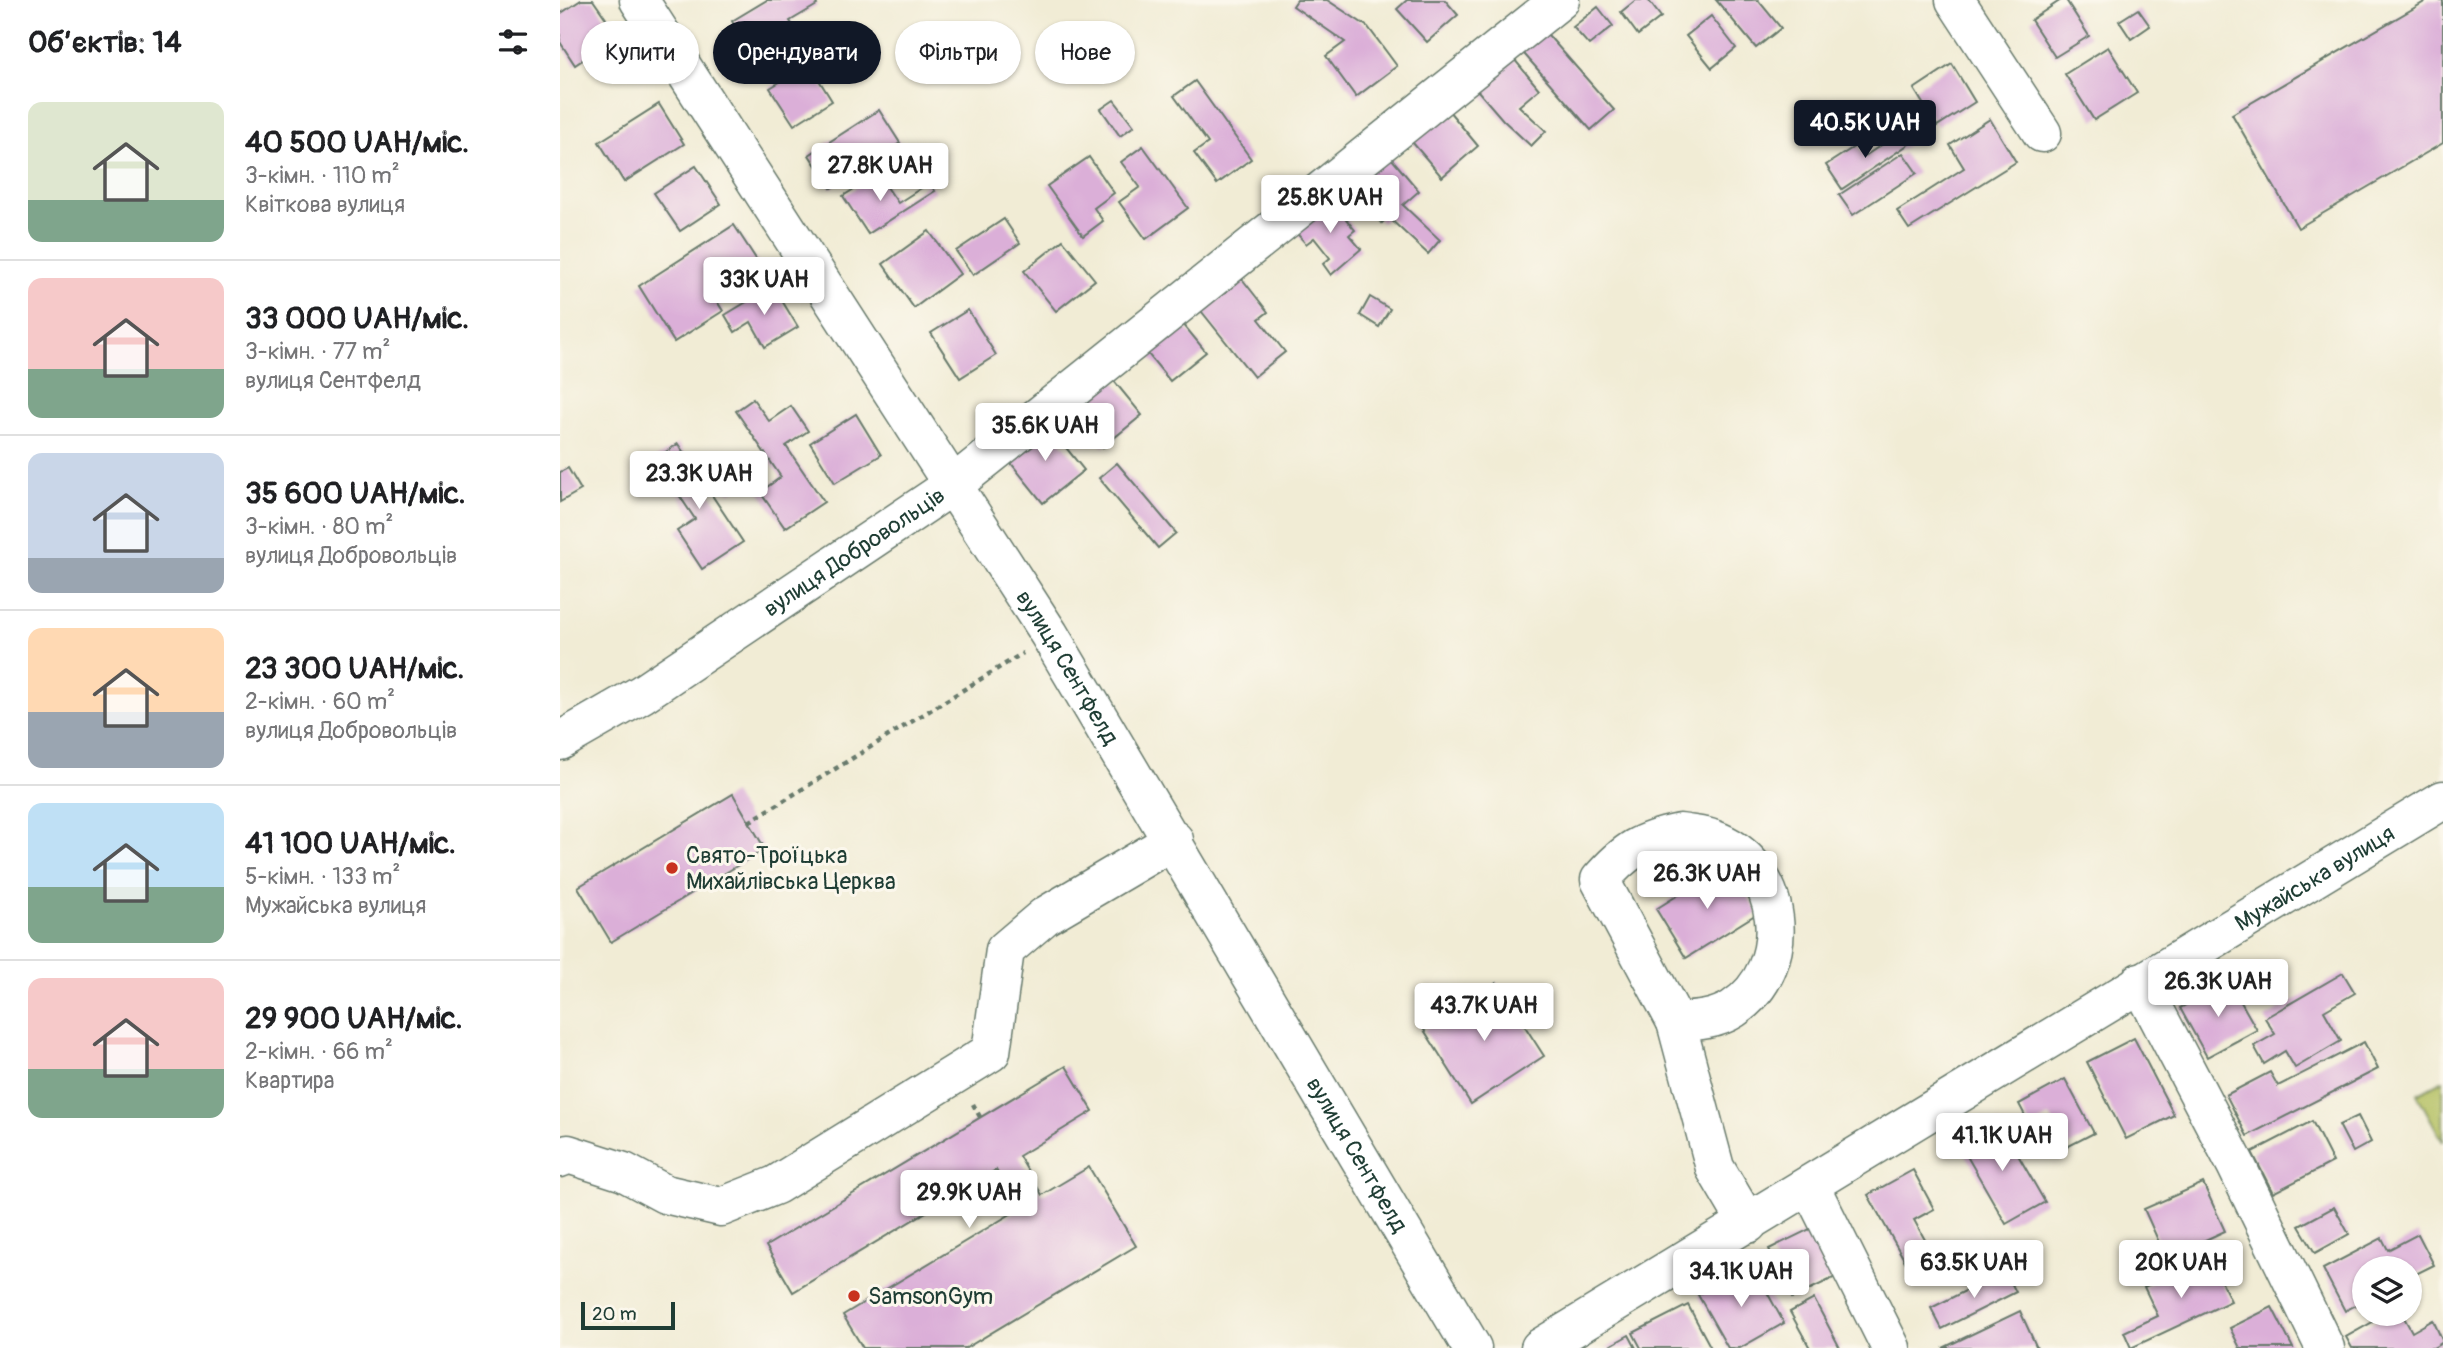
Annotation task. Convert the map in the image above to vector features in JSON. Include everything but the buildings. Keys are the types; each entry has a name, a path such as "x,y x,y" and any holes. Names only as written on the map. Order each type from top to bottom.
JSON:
{"main road":[{"name":"вулиця Сентфелд","path":"639,0 1049,634 1174,840 1472,1348"},
{"name":"вулиця Добровольців","path":"560,741 642,694 953,485 1560,0"},
{"path":"1955,0 2042,133"},
{"name":"Мужайська вулиця","path":"1540,1348 2443,800"},
{"path":"1676,1022 1706,1021 1733,1009 1755,989 1770,964 1776,935 1773,905 1762,878 1740,854 1712,838 1680,833 1649,839 1621,856 1600,880 1676,1022 1715,1168 1748,1224"},
{"path":"560,1158 568,1154 624,1172 664,1194 721,1207 776,1185 991,1052 1005,950 1045,916 1174,840"},
{"path":"2140,982 2325,1348"},
{"path":"1810,1186 1891,1348"}],"path":[{"path":"749,822 1023,654"}],"green space":[{"path":"2443,1080 2443,1142 2417,1094"}],"place":[{"name":"Свято-Троїцька Михайлівська Церква","path":"672,868"},
{"name":"SamsonGym","path":"854,1296"}]}
